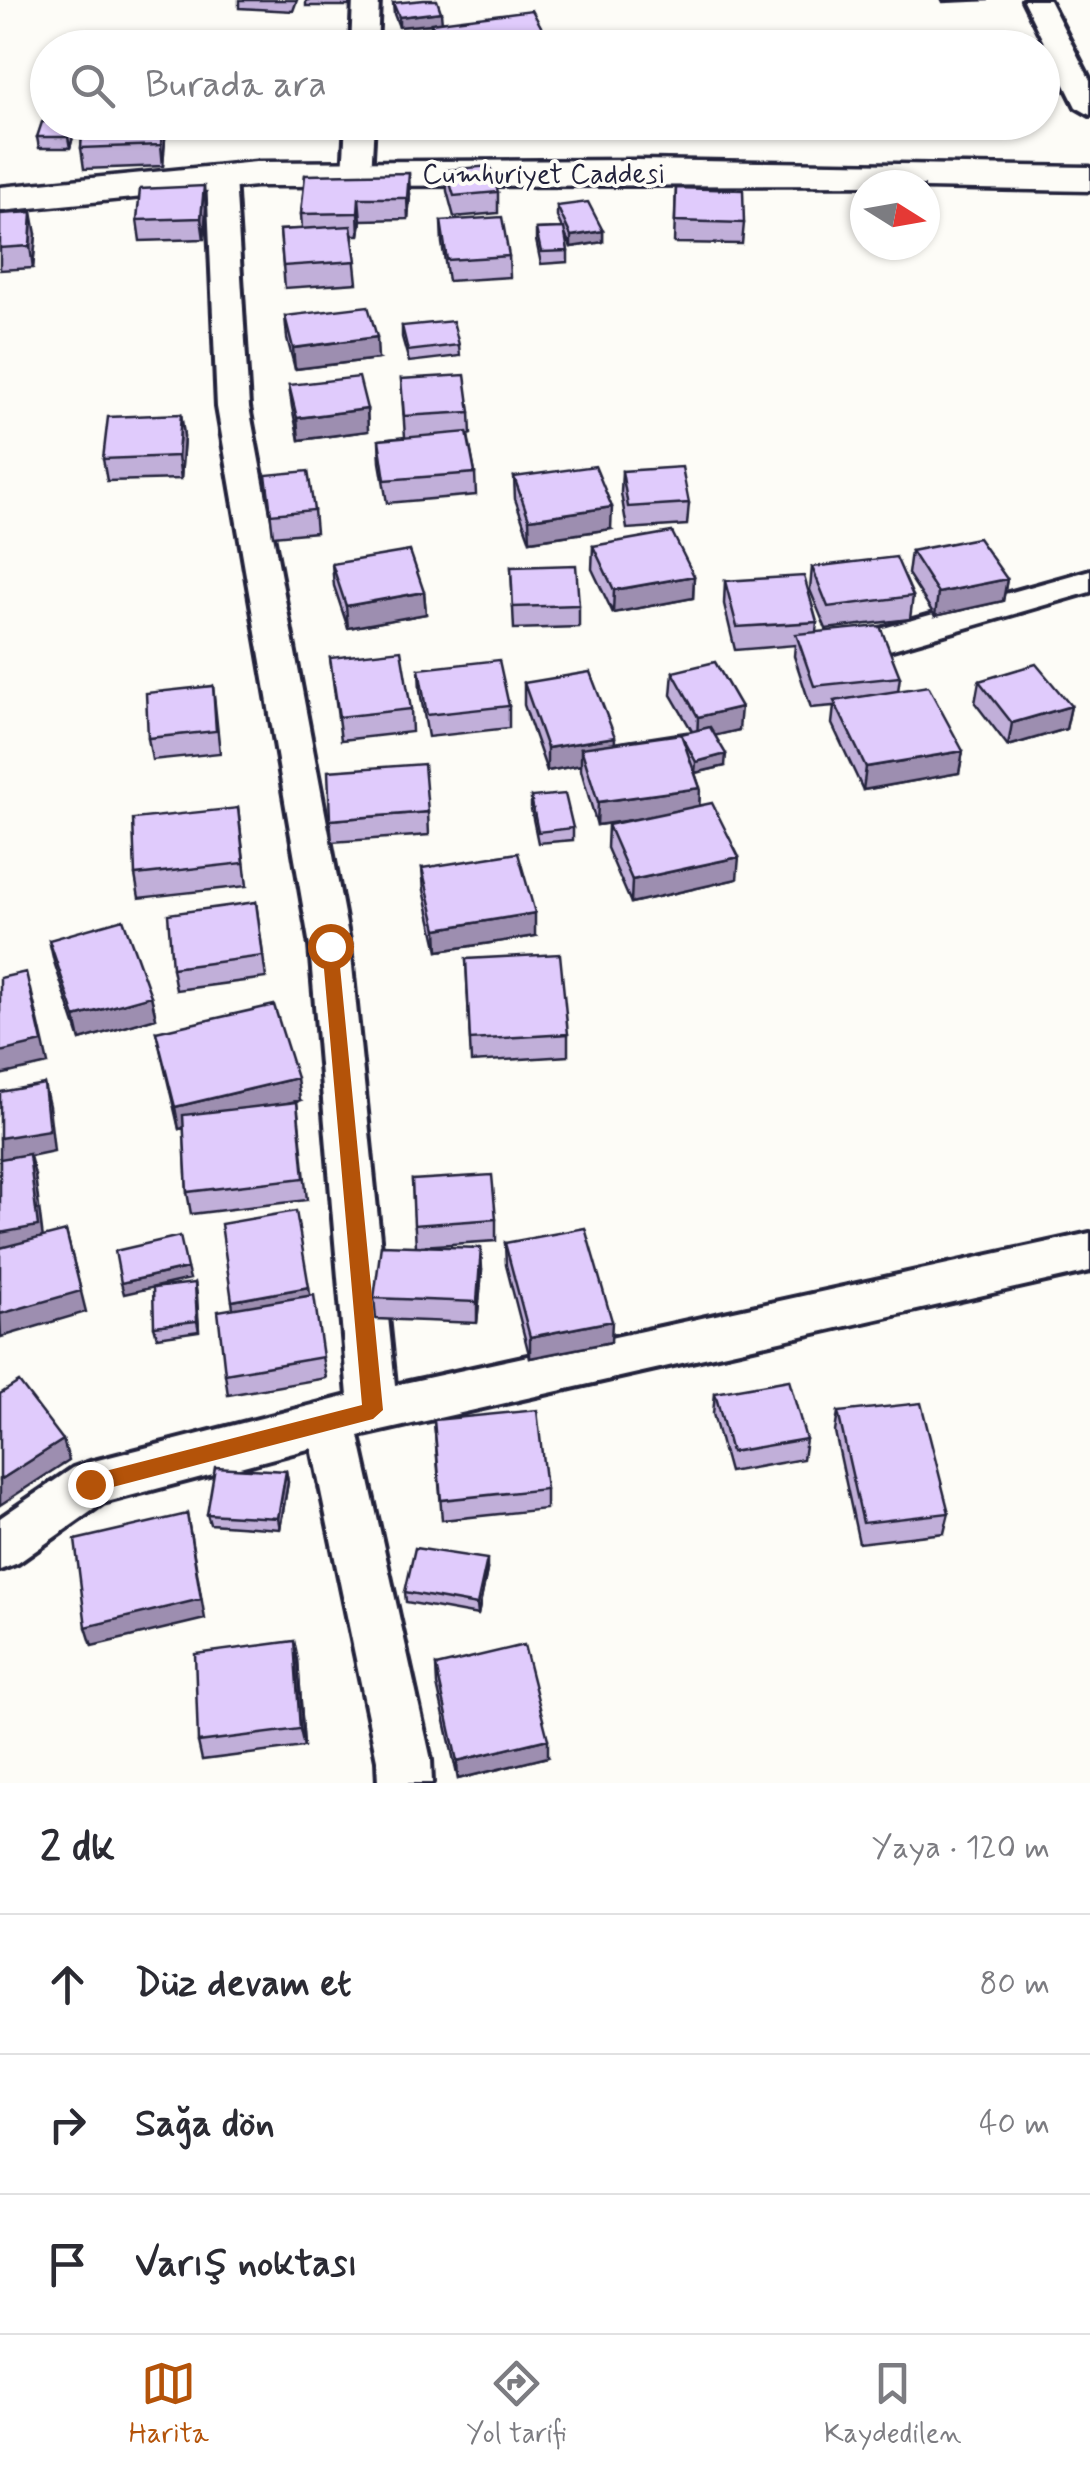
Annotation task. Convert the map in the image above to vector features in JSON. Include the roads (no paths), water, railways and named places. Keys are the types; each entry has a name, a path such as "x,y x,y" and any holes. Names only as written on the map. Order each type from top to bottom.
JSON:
{"street":[{"path":"365,30 366,0"},
{"path":"1036,0 1051,30"},
{"path":"1060,48 1090,107"},
{"path":"357,174 359,140"},
{"name":"Cumhuriyet Caddesi","path":"0,199 221,178 357,174 637,172 1090,178"},
{"path":"221,178 233,406 330,946 352,1416 405,1783"},
{"path":"886,639 1090,582"},
{"path":"0,1547 90,1484 352,1416 1090,1252"}]}
